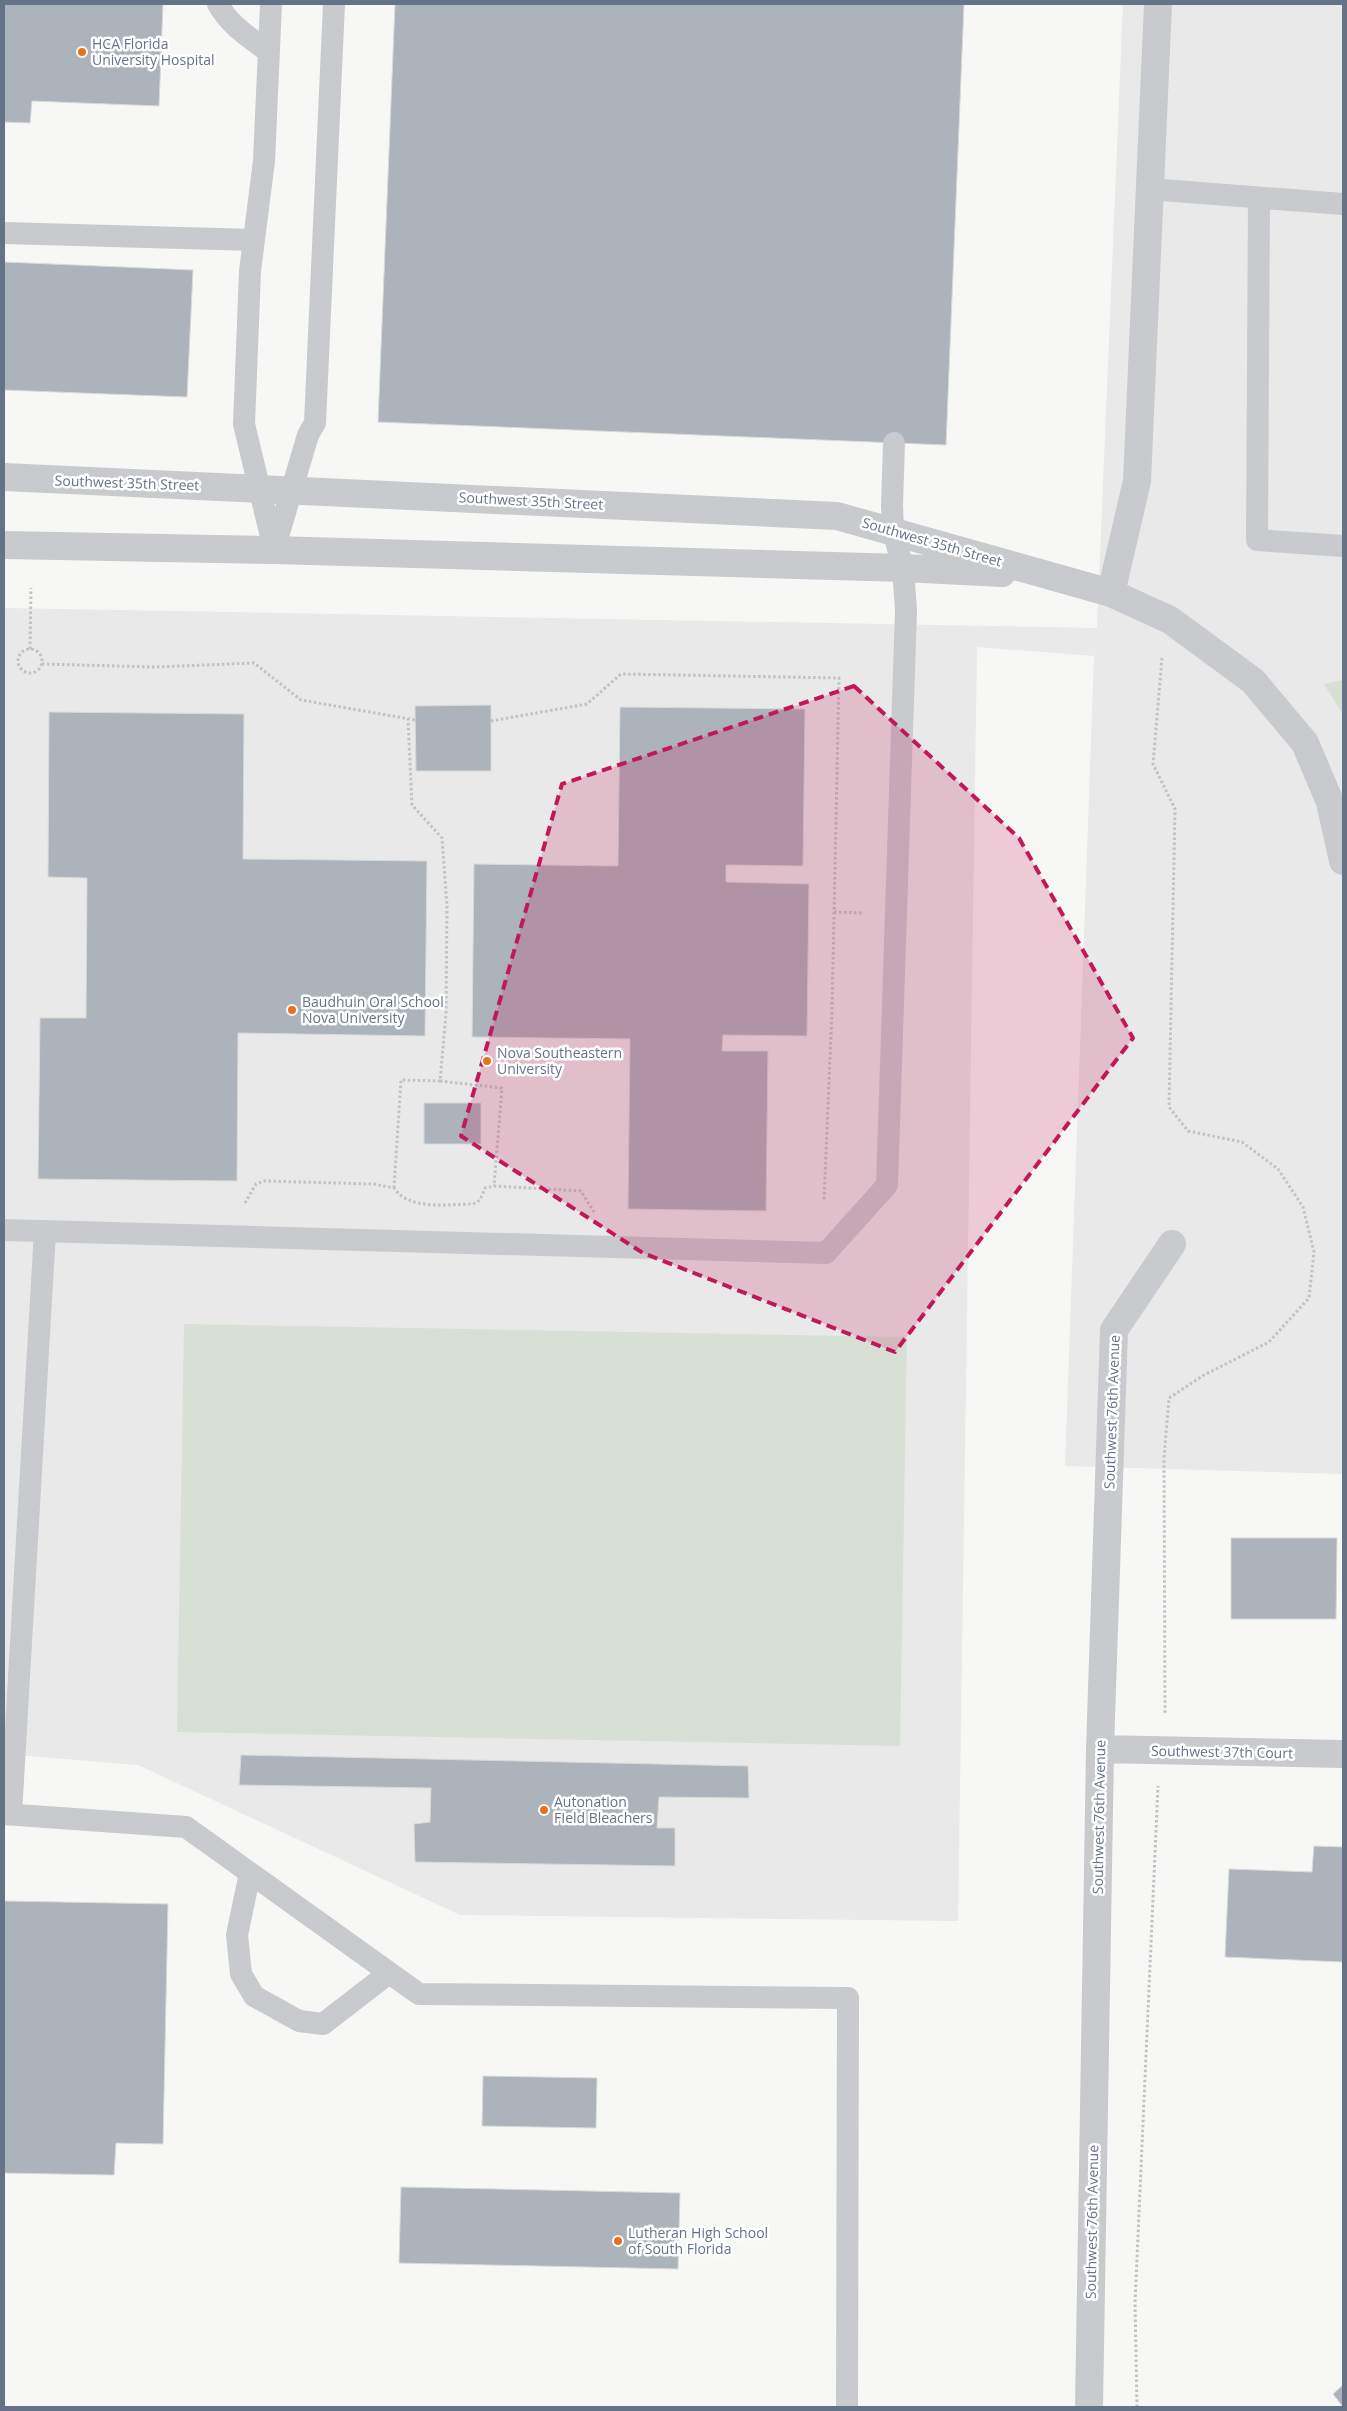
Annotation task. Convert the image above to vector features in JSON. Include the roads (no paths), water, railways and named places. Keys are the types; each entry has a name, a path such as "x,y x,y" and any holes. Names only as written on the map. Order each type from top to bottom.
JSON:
{"street":[{"path":"1111,594 1137,481 1158,4"},
{"name":"Southwest 35th Street","path":"4,478 260,488 837,516 893,530 1111,594 1170,620 1253,681 1304,743 1330,802 1343,860"},
{"name":"Southwest 35th Street","path":"4,545 274,550 903,568 1050,576"},
{"name":"Southwest 76th Avenue","path":"1089,2407 1100,1749 1114,1330 1172,1244"},
{"name":"Southwest 37th Court","path":"1100,1749 1343,1754"}],"lane":[{"path":"218,4 223,13 238,29 269,52"},
{"path":"271,4 264,161 250,271 244,424 274,550"},
{"path":"274,550 308,435 315,423 334,4"},
{"path":"1149,189 1343,204"},
{"path":"1259,198 1257,540 1343,546"},
{"path":"4,233 254,240"},
{"path":"4,1230 826,1254 888,1185 906,610 903,568 893,530 894,443"},
{"path":"45,1231 7,1814 186,1827 419,1994 848,1998 846,2407"},
{"path":"250,1873 237,1935 241,1974 254,1996 299,2022 323,2024 389,1973"}],"place":[{"name":"HCA Florida University Hospital","path":"82,52"},
{"name":"Baudhuin Oral School Nova University","path":"292,1010"},
{"name":"Nova Southeastern University","path":"487,1061"},
{"name":"Autonation FIeld Bleachers","path":"544,1810"},
{"name":"Lutheran High School of South Florida","path":"618,2241"}]}
